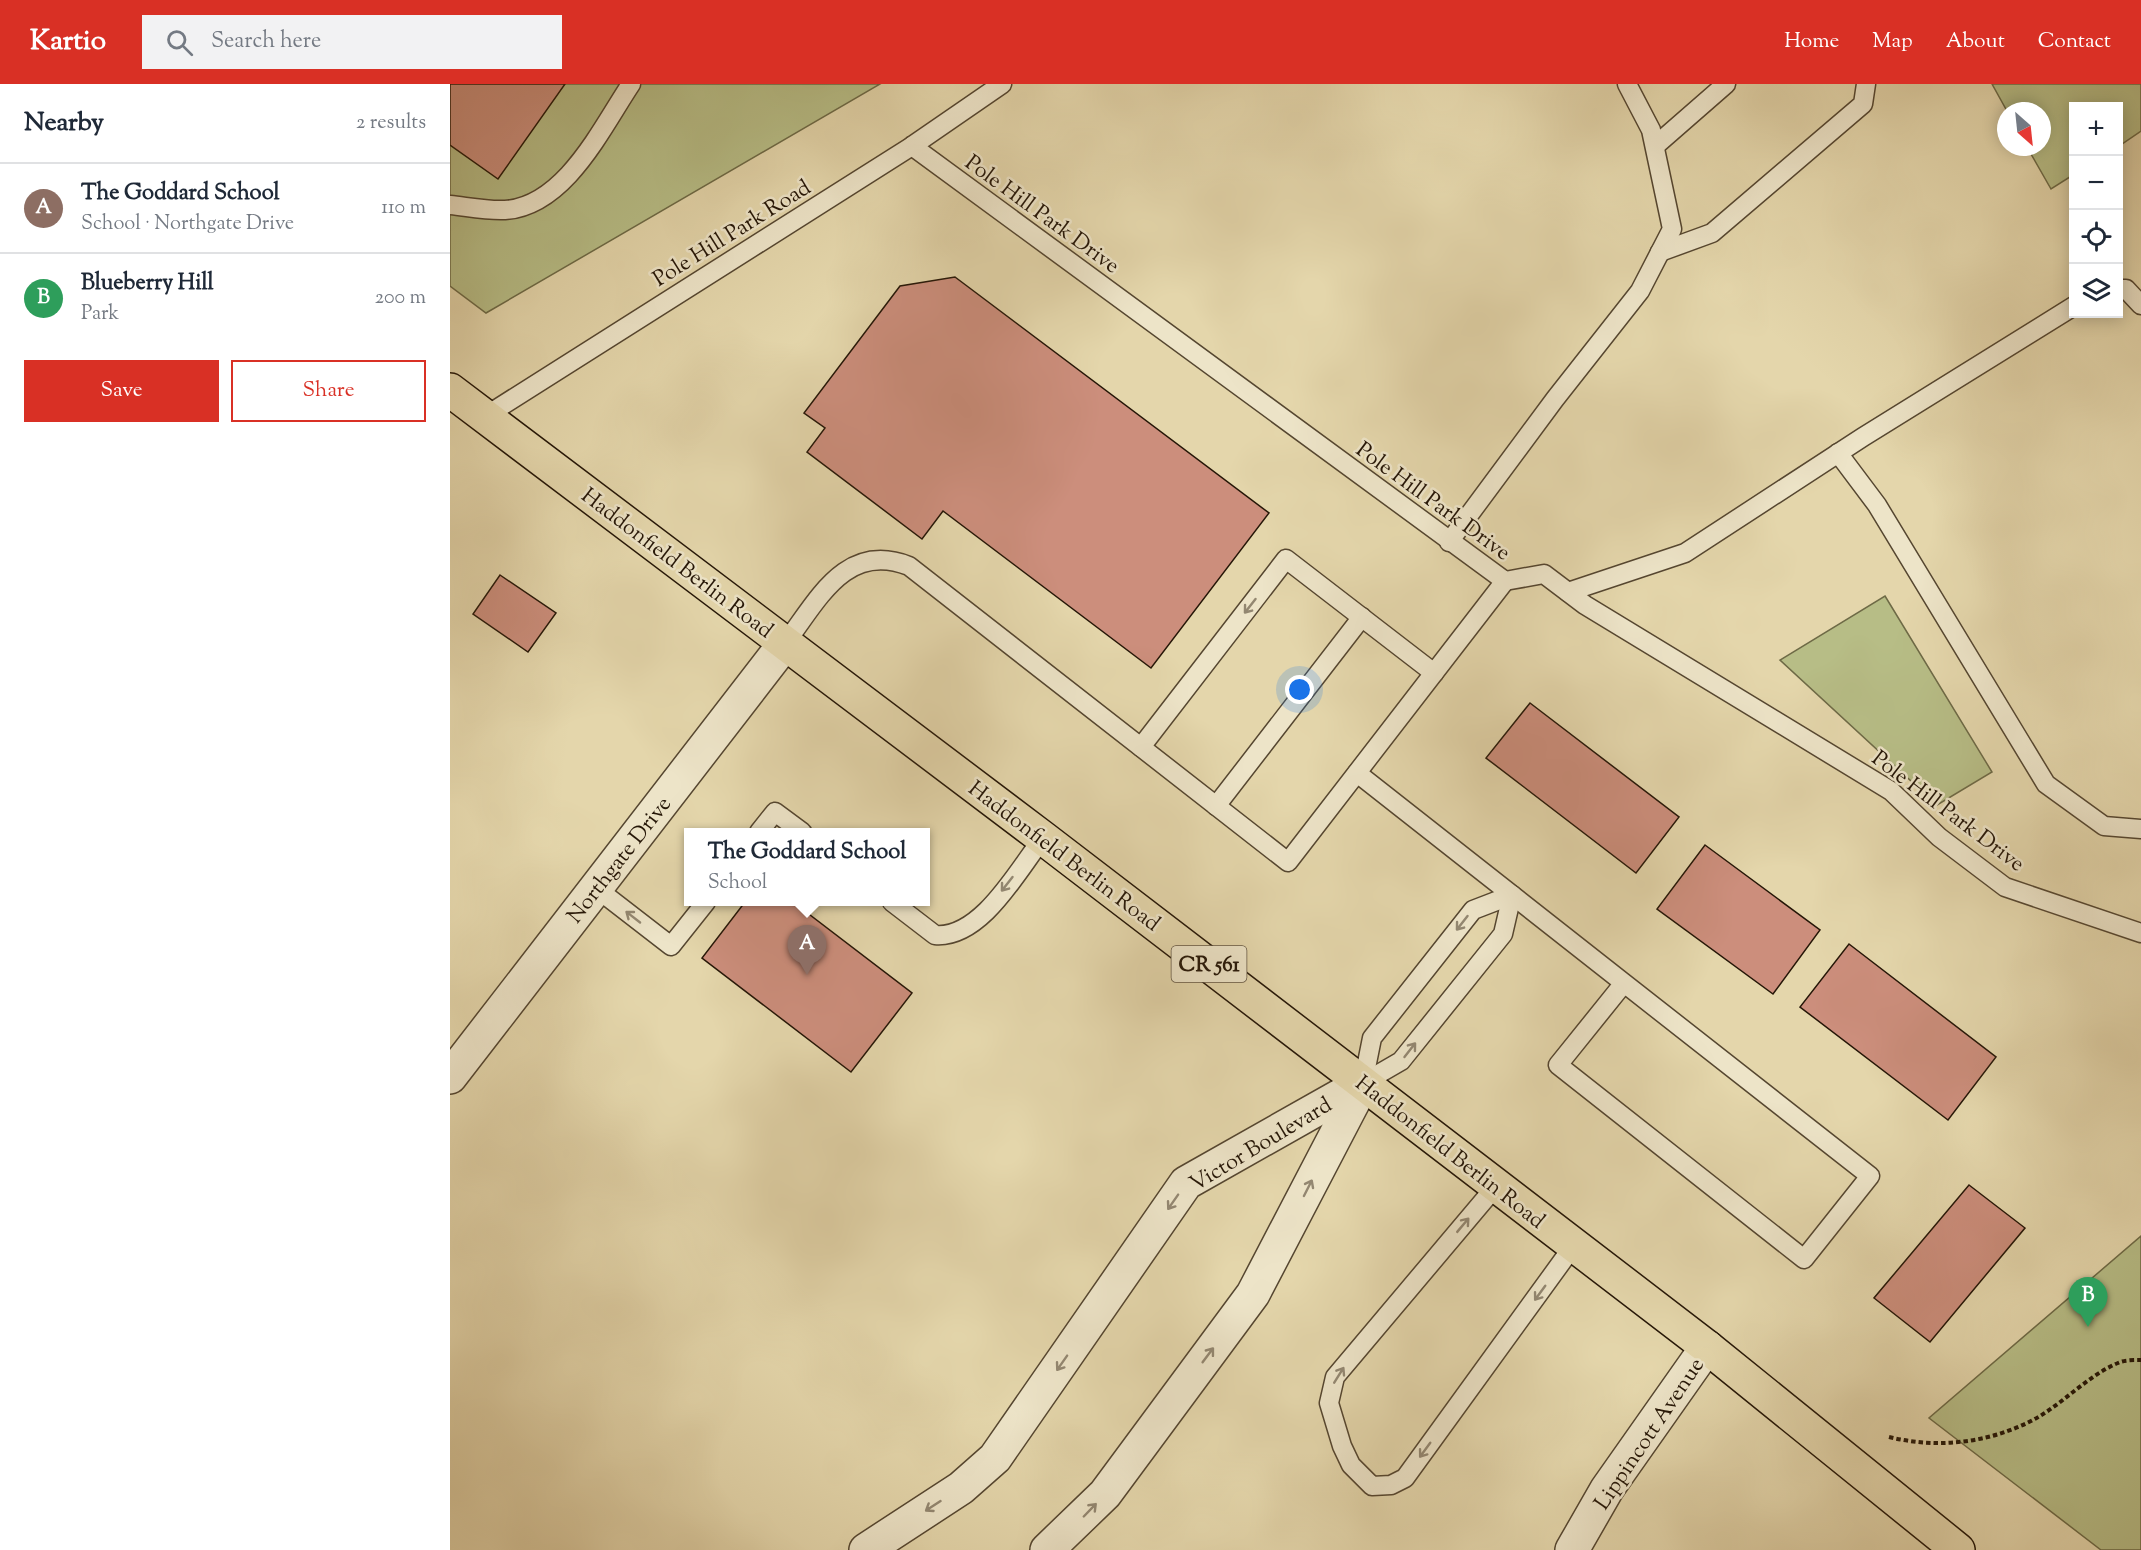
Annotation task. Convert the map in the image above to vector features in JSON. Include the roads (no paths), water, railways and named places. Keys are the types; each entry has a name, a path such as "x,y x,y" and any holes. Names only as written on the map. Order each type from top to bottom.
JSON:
{"main road":[{"name":"Haddonfield Berlin Road","path":"450,390 786,642 1707,1347 1958,1550"}],"street":[{"name":"Northgate Drive","path":"450,1077 786,642"},
{"name":"Victor Boulevard","path":"866,1550 961,1488 995,1458 1186,1183 1363,1083"},
{"name":"Victor Boulevard","path":"1047,1550 1105,1494 1253,1294 1363,1083"},
{"name":"Lippincott Avenue","path":"1572,1550 1607,1489 1707,1347"}],"lane":[{"path":"450,205 506,210 539,201 566,179 631,84"},
{"name":"Pole Hill Park Road","path":"484,417 912,146 1002,84"},
{"path":"1449,542 1555,399 1640,291 1672,229 1651,130 1628,84"},
{"path":"1655,146 1726,84"},
{"path":"1660,252 1712,233 1863,104 1866,84"},
{"name":"Pole Hill Park Drive","path":"912,146 1449,542 1506,581 1544,574 1585,605 1891,791 1939,837 2005,887 2141,933"},
{"path":"2123,289 2126,289 2141,305"},
{"path":"1568,592 1685,553 2069,309"},
{"path":"1839,453 1877,505 2046,784 2104,826 2141,829"},
{"path":"786,642 841,573 866,561 882,559 899,562 919,571 1288,862 1506,581"},
{"path":"1141,747 1286,559 1434,673"},
{"path":"1216,806 1362,617"},
{"path":"1357,773 1870,1176 1804,1259 1558,1065 1624,983"},
{"path":"762,828 775,812 797,828"},
{"path":"897,906 935,935 964,930 983,915 1043,838"},
{"path":"596,888 671,946 703,906"},
{"path":"1363,1083 1401,1061 1503,934 1512,895"},
{"path":"1363,1083 1372,1038 1408,992 1473,910 1512,895"},
{"path":"1496,1186 1335,1377 1329,1403 1342,1446 1351,1465 1372,1486 1391,1485 1405,1478 1574,1245"}],"place":[{"name":"The Goddard School","path":"807,975"},
{"name":"Blueberry Hill","path":"2088,1327"}]}
